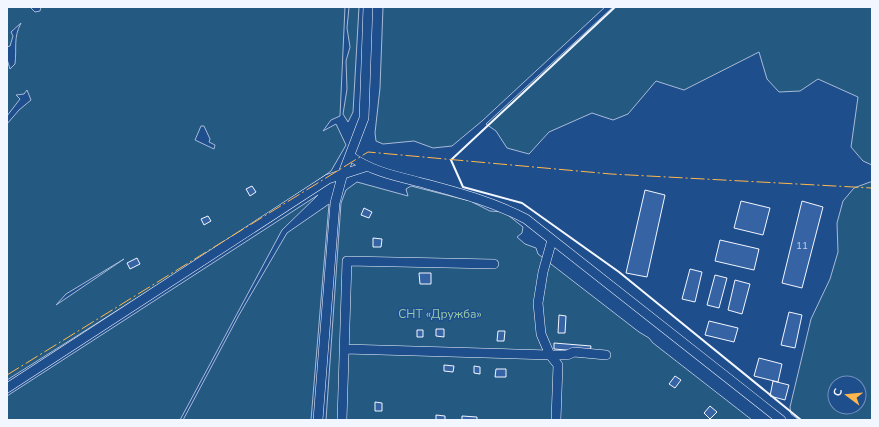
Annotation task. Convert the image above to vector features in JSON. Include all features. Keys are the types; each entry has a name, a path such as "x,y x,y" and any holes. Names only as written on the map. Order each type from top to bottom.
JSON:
{"street":[{"path":"318,420 333,222 337,195 343,173 361,128 366,104 368,7"},
{"path":"350,156 366,167 503,207 526,219 781,420"},
{"path":"7,388 328,179 343,173 366,167"},
{"path":"552,240 543,272 538,303 541,334 550,355 558,365 556,420"},
{"path":"342,420 347,261 494,264"},
{"path":"345,349 550,355 567,355 574,352 606,355"}],"green space":[{"path":"7,7 30,7 35,12 40,11 41,7 345,7 340,116 331,120 323,131 336,124 346,145 331,171 278,209 7,380 7,124 19,110 31,100 27,90 24,94 16,95 20,99 7,116 7,59 10,69 15,64 16,38 21,23 11,32 13,36 10,46 7,47","holes":["201,126 204,126 210,139 209,142 215,145 214,149 195,140","124,259 65,299 56,305 66,294"]},
{"path":"349,7 359,7 353,112 348,122 343,114 347,89 346,61 350,47 347,28"},
{"path":"383,7 605,7 482,121 452,146 433,148 414,141 383,144 376,141 375,133 380,88"},
{"path":"613,7 872,7 872,165 863,161 851,147 858,97 818,79 800,91 779,92 767,79 759,52 684,90 656,81 628,114 613,120 592,113 549,132 529,154 507,148 496,131 486,124"},
{"name":"СНТ «Дружба»","path":"357,182 408,196 406,189 411,186 470,201 490,211 504,212 523,227 522,233 517,237 525,244 536,248 538,254 639,332 649,338 653,343 752,420 326,420 341,203 346,190"},
{"path":"872,182 872,420 799,420 791,414 790,407 811,319 830,279 838,252 837,223 843,201 854,188"},
{"path":"318,195 282,230 180,420 7,420 7,396"},
{"path":"329,204 311,420 183,420 239,315 287,233"}],"building":[{"path":"252,186 256,192 250,196 246,189"},
{"path":"645,190 665,195 647,277 626,273"},
{"path":"741,201 770,208 763,235 734,228"},
{"path":"802,201 823,207 802,288 782,283"},
{"path":"364,208 372,212 369,218 361,215"},
{"path":"208,216 211,221 204,225 201,219"},
{"path":"373,238 382,239 381,247 373,247"},
{"path":"720,240 759,249 754,270 715,261"},
{"path":"137,258 140,264 130,269 127,263"},
{"path":"690,269 702,272 695,302 682,299"},
{"path":"419,273 431,273 431,284 420,284"},
{"path":"715,275 727,278 719,308 707,305"},
{"path":"735,280 750,284 742,314 728,310"},
{"path":"789,312 802,315 795,348 781,345"},
{"path":"559,315 566,316 565,333 558,333"},
{"path":"709,321 738,328 734,342 705,335"},
{"path":"436,329 444,329 444,337 436,336"},
{"path":"417,330 423,330 423,337 417,337"},
{"path":"498,331 505,331 504,341 497,341"},
{"path":"554,343 591,346 590,352 554,349"},
{"path":"759,358 782,364 778,382 754,376"},
{"path":"444,365 454,366 453,372 444,371"},
{"path":"474,366 480,367 480,374 474,373"},
{"path":"496,369 506,369 506,377 495,377"},
{"path":"675,376 681,380 675,388 669,384"},
{"path":"773,381 789,385 785,400 770,396"},
{"path":"375,402 382,403 382,411 375,411"},
{"path":"710,406 717,412 710,419 704,413"},
{"path":"436,415 445,416 445,420 436,420"},
{"path":"462,416 477,417 477,420 462,420"}],"wall":[{"path":"615,7 451,160 463,187 522,203 619,272 801,420"}],"power":[{"path":"7,375 368,152 611,174 872,188"}]}
